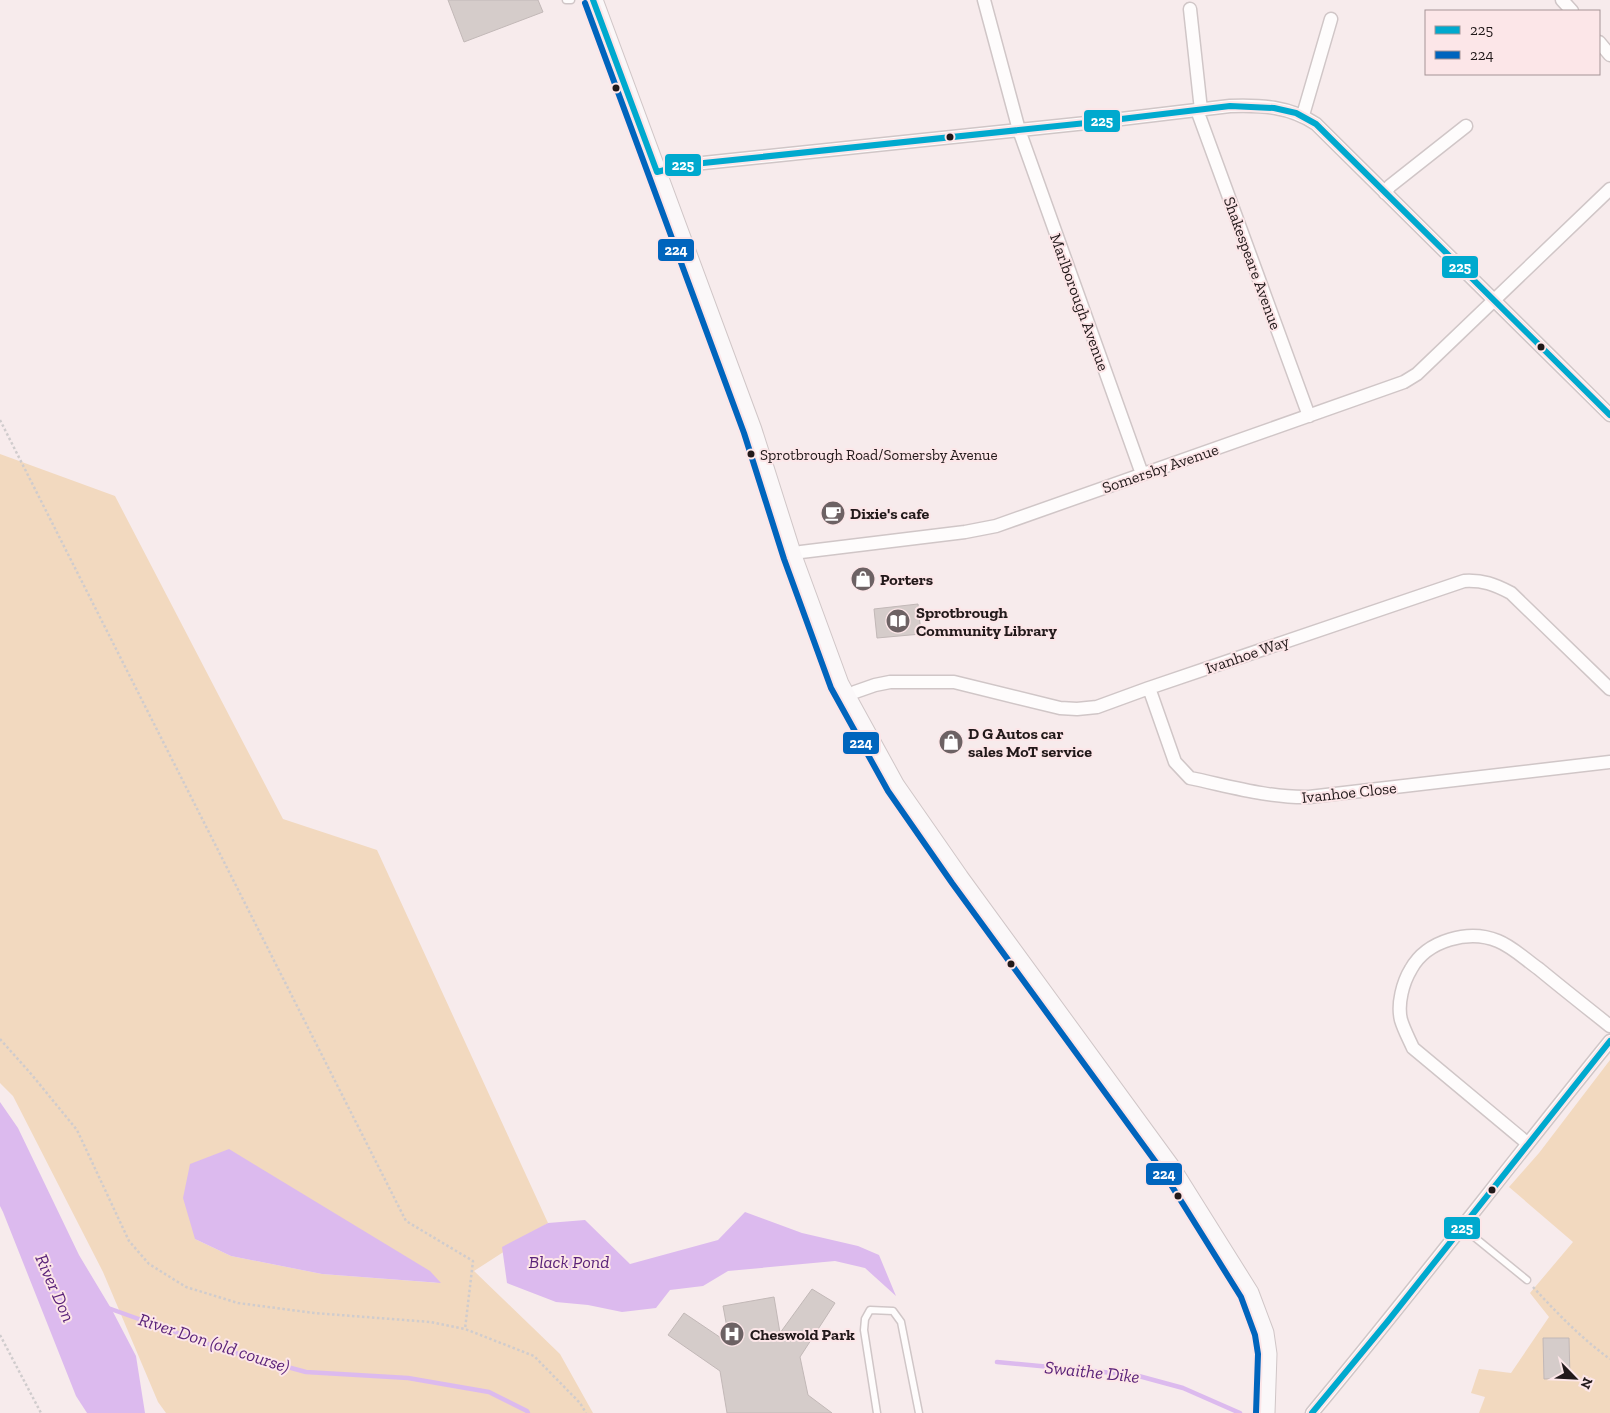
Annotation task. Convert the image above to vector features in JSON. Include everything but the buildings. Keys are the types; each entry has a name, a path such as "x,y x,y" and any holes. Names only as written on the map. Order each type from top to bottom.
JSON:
{"street":[{"path":"593,0 752,430 792,556 839,684 895,786 959,878 1170,1167 1249,1293 1264,1332 1266,1354 1265,1413"},
{"name":"Marlborough Avenue","path":"984,0 1019,130 1142,474"},
{"path":"1562,0 1571,10"},
{"name":"Shakespeare Avenue","path":"1190,9 1199,110 1309,416"},
{"path":"1304,115 1332,19"},
{"path":"1600,43 1610,55"},
{"path":"657,172 684,165 1199,110 1251,105 1288,109 1304,115 1316,124 1610,415"},
{"path":"1385,193 1390,186 1466,126"},
{"name":"Somersby Avenue","path":"792,556 801,552 965,532 996,526 1404,382 1417,374 1610,189"},
{"name":"Ivanhoe Way","path":"846,697 862,689 890,682 954,682 1060,708 1097,707 1464,581 1481,580 1511,592 1610,689"},
{"name":"Ivanhoe Close","path":"1149,688 1175,762 1190,778 1292,798 1610,762"},
{"path":"1527,1143 1413,1048 1401,1018 1404,983 1412,968 1422,954 1451,939 1468,936 1484,937 1499,941 1517,952 1610,1026"},
{"path":"1312,1413 1373,1340 1527,1143 1610,1041"}],"lane":[{"path":"566,0 571,0"},
{"path":"1462,1227 1527,1280"},
{"path":"877,1413 864,1330 865,1319 870,1310 893,1311 901,1322 919,1413"}],"path":[{"path":"0,420 406,1221 473,1260 465,1329"},
{"path":"0,1039 77,1130 130,1241 148,1264 186,1287 238,1303 314,1313 430,1322 465,1329 534,1356 580,1403 586,1413"},
{"path":"1527,1280 1564,1321 1593,1347 1610,1359"},
{"path":"0,1335 41,1413"}],"shaded area":[{"path":"0,454 115,496 283,819 377,850 548,1223 474,1271 560,1354 593,1413 166,1413 158,1402 103,1272 13,1096 0,1083","holes":["195,1239 440,1283 322,1274 231,1256"]},
{"path":"1610,1060 1610,1413 1479,1413 1485,1397 1471,1393 1479,1369 1511,1373 1549,1317 1530,1293 1573,1242 1509,1187 1539,1153"}],"water":[{"name":"River Don","path":"0,1102 18,1128 79,1255 112,1310 136,1356 145,1413 87,1413 76,1396 0,1206"},
{"path":"229,1149 430,1271 441,1283 322,1274 231,1256 195,1239 183,1198 190,1164"},
{"name":"Black Pond","path":"745,1212 802,1233 858,1246 879,1255 896,1296 865,1268 835,1261 728,1271 703,1286 670,1290 656,1308 622,1312 588,1305 556,1302 507,1283 502,1247 548,1223 585,1220 630,1264 718,1240"}],"waterway":[{"name":"River Don (old course)","path":"108,1308 228,1351 306,1372 408,1378 489,1392 528,1413"},
{"name":"Swaithe Dike","path":"997,1362 1135,1375 1183,1388 1240,1413"}],"transit line":[{"name":"225","path":"593,0 657,172 684,165 1096,122 1230,106 1274,108 1296,113 1316,124 1610,415"},
{"name":"224","path":"585,3 744,433 784,559 831,688 888,791 952,883 1163,1172 1241,1297 1255,1335 1258,1354 1256,1413"},
{"name":"225","path":"1312,1413 1388,1321 1610,1041"}],"place":[{"name":"Sprotbrough Road/Somersby Avenue","path":"751,454"},
{"name":"Dixie's cafe","path":"833,513"},
{"name":"Porters","path":"863,579"},
{"name":"Sprotbrough Community Library","path":"898,621"},
{"name":"D G Autos car sales MoT service","path":"951,742"},
{"name":"Cheswold Park","path":"732,1334"}]}
